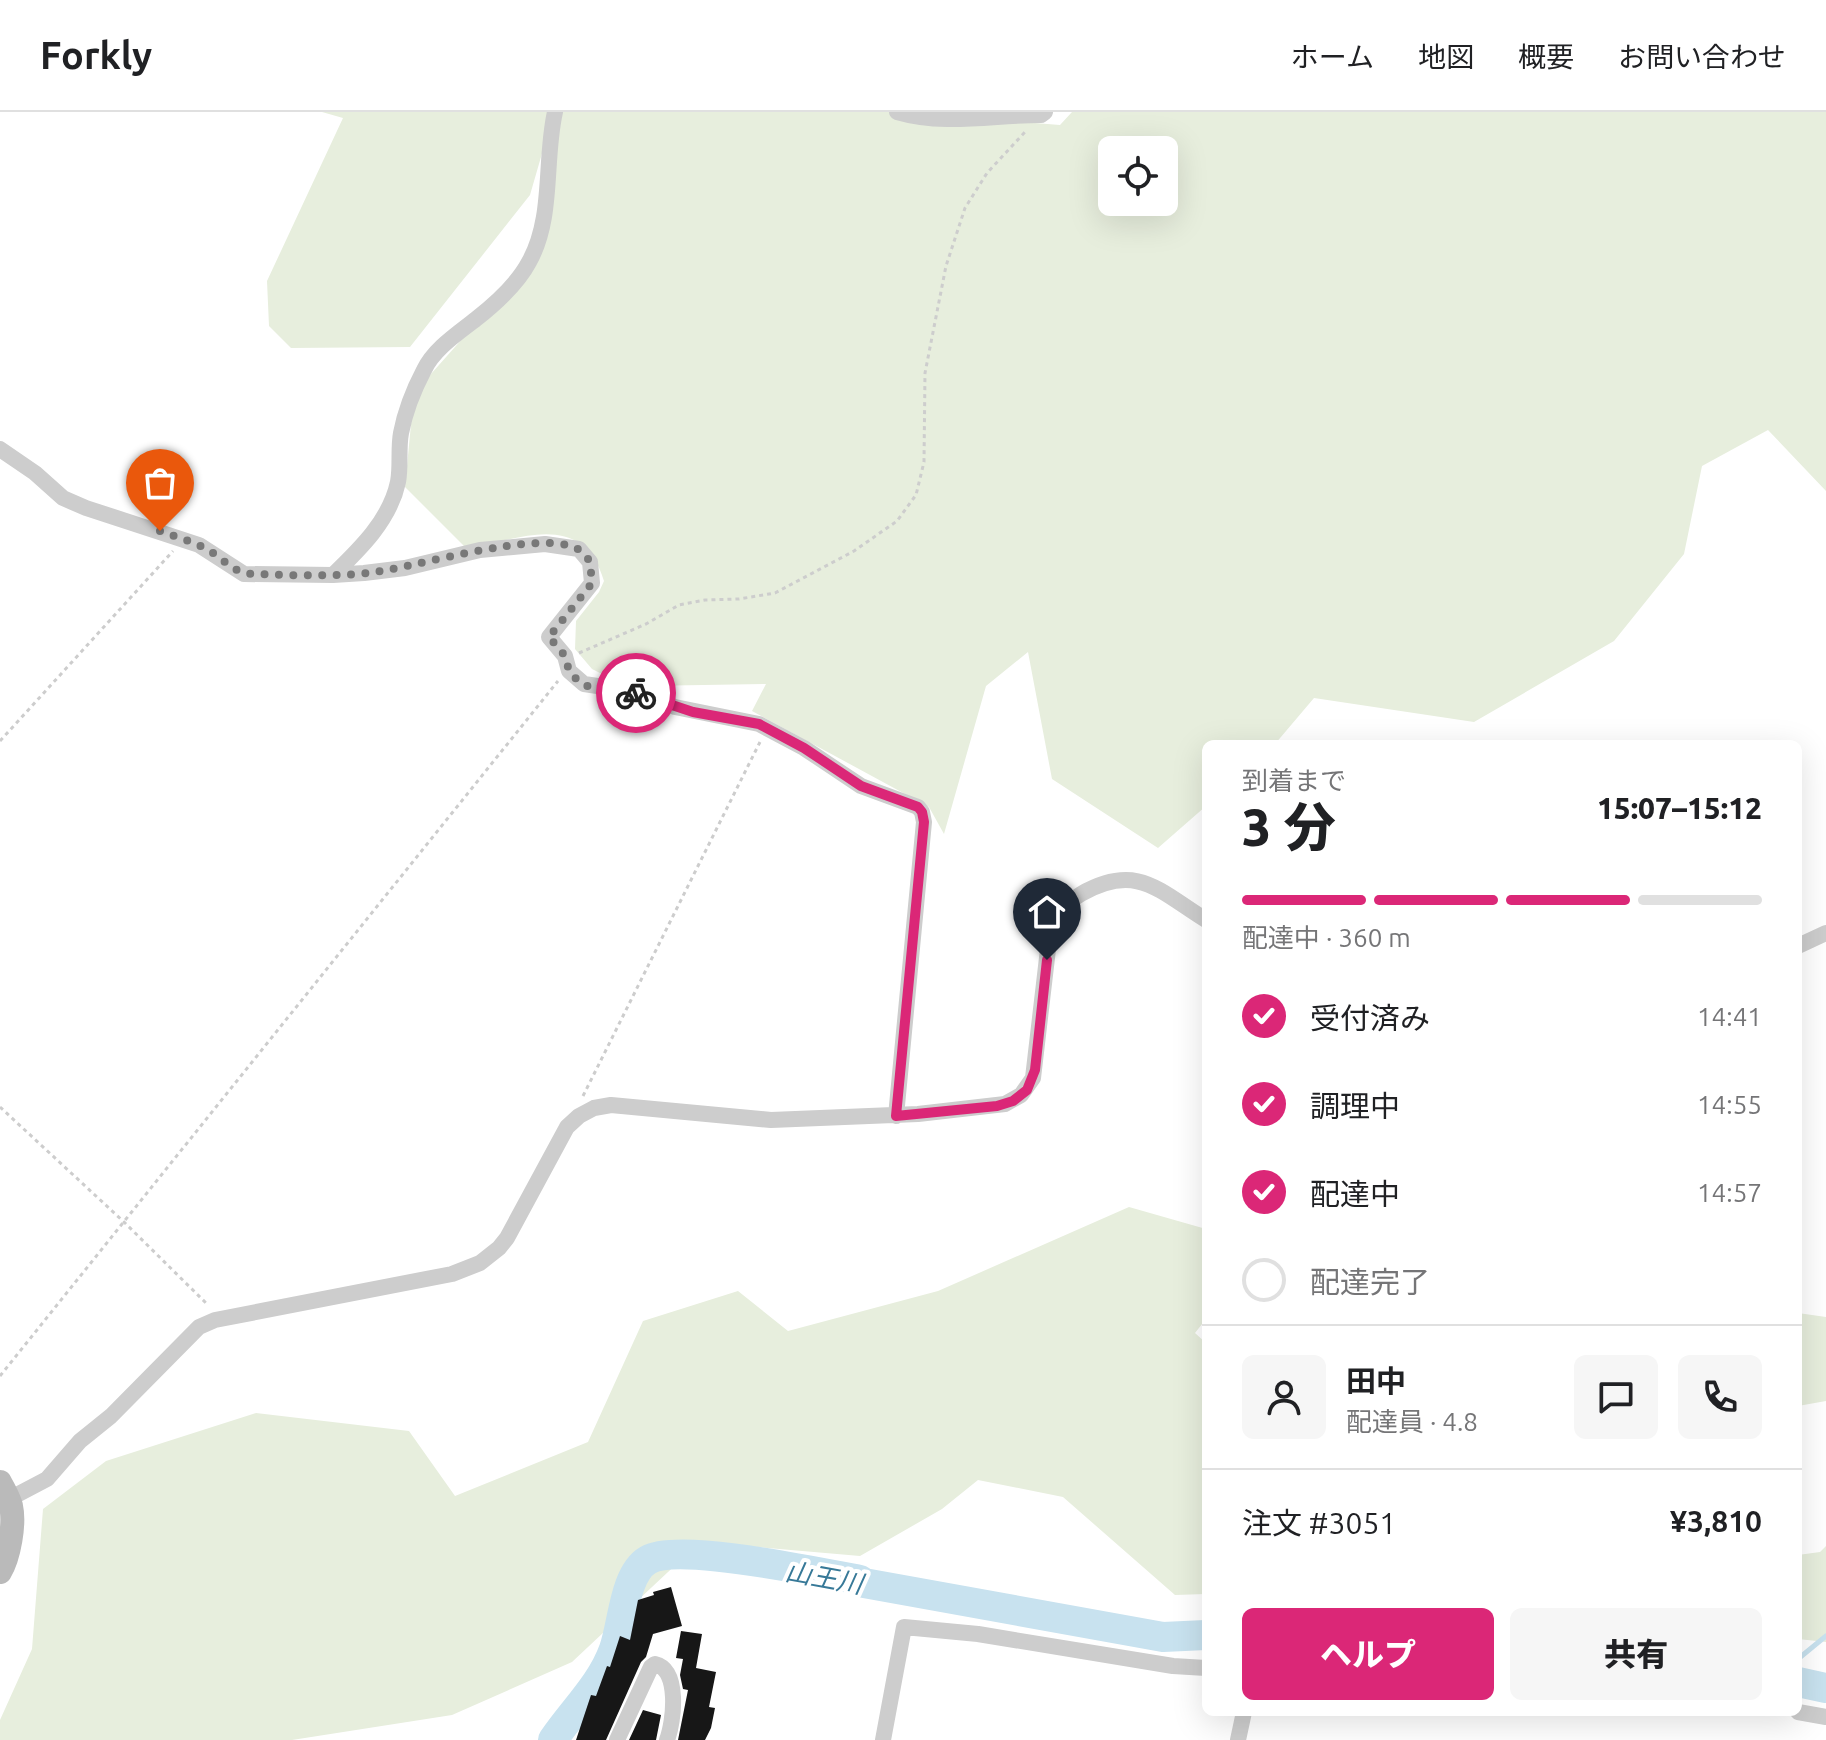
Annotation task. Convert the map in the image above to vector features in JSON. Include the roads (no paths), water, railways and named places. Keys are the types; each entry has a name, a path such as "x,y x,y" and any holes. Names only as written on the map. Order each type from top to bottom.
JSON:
{"main road":[{"path":"0,1572 6,1557 12,1514 4,1490"}],"street":[{"path":"333,575 357,552 389,508 398,481 401,431 425,366 453,336 479,317 510,287 530,261 543,218 549,136 555,112"},
{"path":"897,112 915,117 974,120 1043,113"},
{"path":"0,449 72,502 207,549 244,574 333,575 392,570 506,546 545,544 574,547 587,558 593,575 591,588 549,637 586,686 631,691 675,707 767,727 861,786 918,807 922,812 924,822 896,1116"},
{"path":"4,1490 47,1479 80,1441 111,1416 199,1327 222,1319 434,1278 480,1263 507,1238 567,1127 588,1110 611,1105 771,1120 896,1116 997,1106 1013,1101 1027,1090 1035,1070 1052,924 1074,898 1110,880 1130,879 1149,885 1202,918"},
{"path":"1802,944 1826,933"},
{"path":"883,1740 904,1627 978,1634 1173,1666 1202,1668"},
{"path":"617,1740 655,1664 664,1667 668,1675 673,1704 667,1740"},
{"path":"1802,1713 1826,1717"},
{"path":"1238,1740 1243,1716"}],"waterway":[{"name":"山王川","path":"553,1740 609,1662 634,1576 648,1560 664,1555 718,1557 784,1566 1163,1637 1202,1635"},
{"path":"1802,1656 1826,1636"},
{"name":"山王川","path":"1802,1683 1826,1688"}]}
